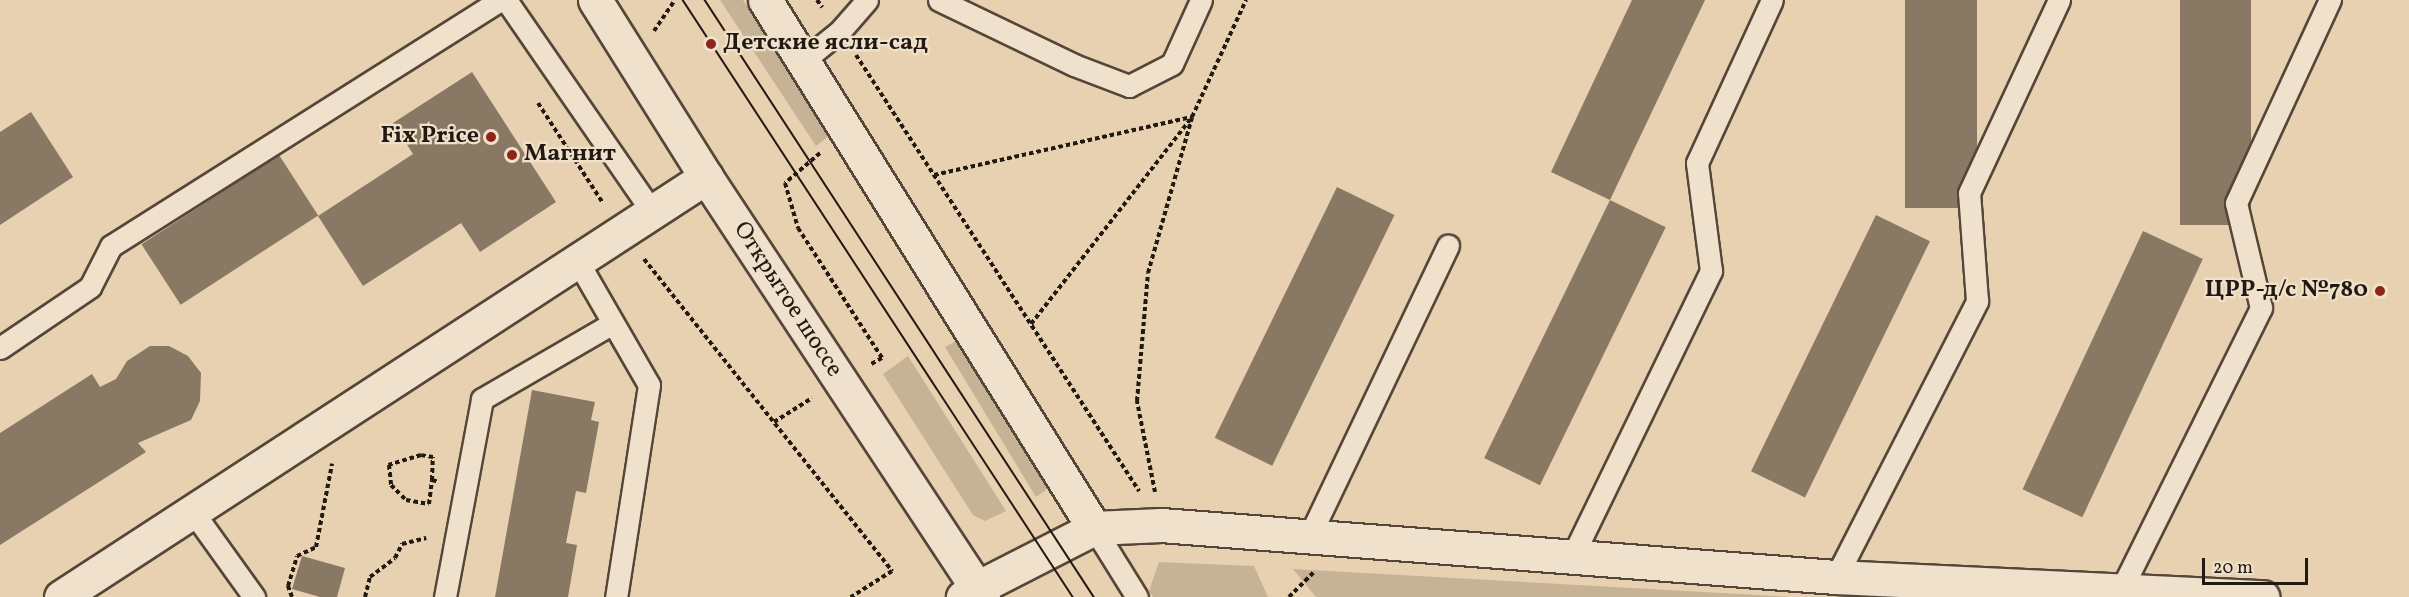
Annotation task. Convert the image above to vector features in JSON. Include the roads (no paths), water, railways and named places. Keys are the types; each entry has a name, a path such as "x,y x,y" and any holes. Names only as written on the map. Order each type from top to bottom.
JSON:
{"street":[{"name":"Открытое шоссе","path":"595,0 974,594"},
{"path":"765,0 1094,528"},
{"path":"62,597 706,177"},
{"path":"974,594 1094,528 1161,525 1836,577 2263,597"}],"lane":[{"path":"0,348 90,287 111,246 500,0"},
{"path":"506,0 652,212"},
{"path":"804,60 840,31 867,0"},
{"path":"939,0 1074,65 1129,86 1172,64 1202,0"},
{"path":"1573,555 1711,271 1697,163 1772,0"},
{"path":"1836,577 1977,301 1969,192 2060,0"},
{"path":"2121,590 2262,308 2236,202 2330,0"},
{"path":"1309,537 1448,245"},
{"path":"578,262 649,385 616,597"},
{"path":"446,597 482,399 613,323"},
{"path":"193,512 254,597"},
{"path":"1094,528 1137,597"}],"tram line":[{"path":"683,0 1073,597"},
{"path":"705,0 1094,597"}],"place":[{"name":"Детские ясли-сад","path":"711,44"},
{"name":"Fix Price","path":"491,137"},
{"name":"Магнит","path":"512,155"},
{"name":"ЦРР-д/с №780","path":"2380,291"}]}
